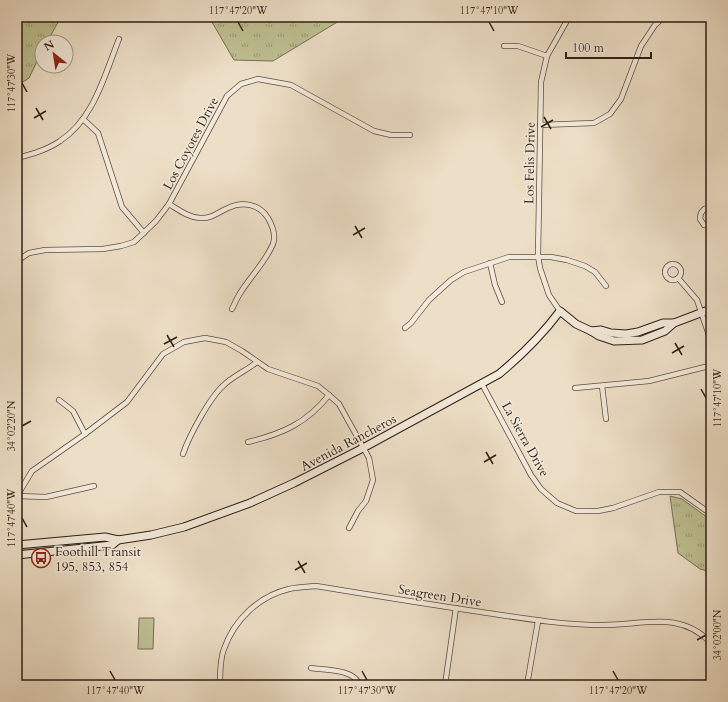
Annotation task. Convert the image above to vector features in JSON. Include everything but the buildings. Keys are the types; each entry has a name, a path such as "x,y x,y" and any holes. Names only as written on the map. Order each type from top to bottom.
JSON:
{"main road":[{"path":"560,311 576,324 591,331 601,330 611,333 626,334 651,328 663,323 674,323 711,309"},
{"name":"Avenida Rancheros","path":"17,545 105,537 118,540 151,535 184,527 236,508 294,483 363,448 499,374 518,358 546,329 560,311"},
{"name":"Avenida Rancheros","path":"17,555 112,545 118,540"}],"street":[{"name":"Los Felis Drive","path":"560,311 549,295 540,268 538,256 541,82 547,56 569,17"},
{"path":"540,126 594,123 610,114 621,99 641,46 655,25 664,17"},
{"path":"17,158 40,152 59,142 73,132 83,119 99,90 119,38"},
{"path":"504,46 518,46 547,56"},
{"name":"Los Coyotes Drive","path":"17,261 29,253 45,250 103,249 134,242 156,221 169,204 227,96 241,84 258,79 291,85 374,131 391,135 410,135"},
{"path":"83,119 98,133 122,207 144,233"},
{"path":"169,204 185,214 200,218 213,217 227,208 240,204 252,205 264,212 273,225 274,242 238,296 232,309"},
{"path":"711,208 702,211 700,219 704,225 711,226"},
{"path":"405,328 411,323 429,300 451,280 464,272 509,256 538,256 567,260 585,266 596,272 606,286"},
{"path":"490,263 495,285 502,302"},
{"path":"678,278 697,300 711,341"},
{"path":"94,486 46,497 17,496 32,471 85,434 127,402 163,354 184,342 205,338 226,342 268,369 318,386 338,404 369,458 373,480 366,501 358,511 349,528"},
{"path":"183,454 189,437 216,393 230,379 257,362"},
{"path":"576,388 649,381 711,365"},
{"name":"La Sierra Drive","path":"482,384 531,475 541,489 557,503 576,511 598,511 613,508 660,492 680,492 711,514"},
{"path":"602,386 606,419"},
{"path":"248,442 277,434 295,425 312,414 329,395"},
{"path":"59,400 73,411 85,434"},
{"name":"Seagreen Drive","path":"220,685 223,650 231,632 244,616 264,599 289,589 316,586 538,621 603,625 670,621 691,628 711,643"},
{"path":"445,685 456,608"},
{"path":"527,685 538,621"},
{"path":"311,668 350,674 358,681 359,685"}],"green space":[{"path":"17,17 61,17 51,34 34,34 34,68 29,78 17,86"},
{"path":"209,17 351,17 339,21 273,61 234,60"},
{"path":"670,496 682,499 711,520 711,572 700,569 678,553"},
{"path":"111,539 85,546 17,554 17,547"},
{"path":"139,618 154,618 153,649 138,649"}],"place":[{"name":"Foothill Transit 195, 853, 854","path":"41,558"}]}
